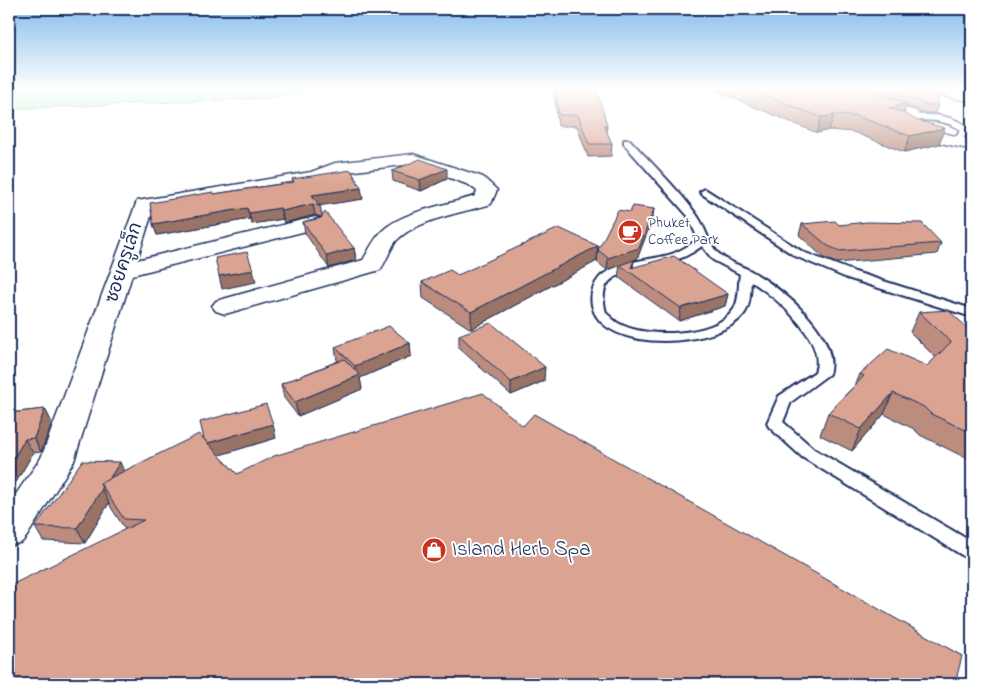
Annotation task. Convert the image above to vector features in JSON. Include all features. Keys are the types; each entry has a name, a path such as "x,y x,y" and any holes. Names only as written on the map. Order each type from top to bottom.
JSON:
{"street":[{"path":"911,120 906,124 921,132 972,145"},
{"name":"ซอยครูเล็ก","path":"10,528 57,462 144,205 316,177 335,168 413,159 476,181 487,190 484,200 404,225 384,244 372,265 225,306"},
{"path":"123,270 314,223"}],"lane":[{"path":"627,142 692,215 699,225 708,250 716,258 762,283 804,320 817,337 825,362 822,374 784,399 775,423 808,454 972,552"},
{"path":"705,192 799,254 850,275 972,313"},
{"path":"705,239 686,252 639,264 606,278 598,287 596,301 603,318 617,328 653,336 679,336 702,333 730,322 740,311 746,273"}],"building":[{"path":"580,120 606,120 607,125 604,125 612,144 589,144"},
{"path":"869,120 917,120 945,128 910,136"},
{"path":"420,159 447,169 420,180 392,171"},
{"path":"351,170 361,188 312,195 320,206 313,204 282,211 280,208 249,213 247,208 153,224 150,203 213,192 214,194 294,182 292,179"},
{"path":"633,206 654,209 639,248 608,258 598,250 618,210 630,212"},
{"path":"325,212 354,248 327,256 303,222 321,218"},
{"path":"835,221 839,225 867,222 922,223 941,243 840,251 828,246 802,224"},
{"path":"559,228 598,246 471,312 422,282 450,270 458,275"},
{"path":"247,252 253,270 219,276 215,258"},
{"path":"674,256 728,294 681,308 620,265 634,260 631,268"},
{"path":"948,310 972,331 972,433 931,414 924,407 893,393 861,429 828,413 864,376 860,374 888,349 927,366 951,342 919,312"},
{"path":"491,323 545,367 511,382 459,335"},
{"path":"389,326 410,343 355,366 335,347"},
{"path":"344,359 360,375 295,402 281,384"},
{"name":"Island Herb Spa","path":"483,393 523,426 534,414 962,656 955,684 9,684 9,586 144,520 124,519 100,483 199,434 237,474 274,456"},
{"path":"266,404 273,424 208,443 204,439 200,422"},
{"path":"45,409 34,438 25,439 9,466 9,413"},
{"path":"82,461 120,462 109,479 100,483 102,489 77,528 35,527"}],"place":[{"name":"Phuket Coffee Park","path":"630,232"},
{"name":"Island Herb Spa","path":"434,550"}]}
